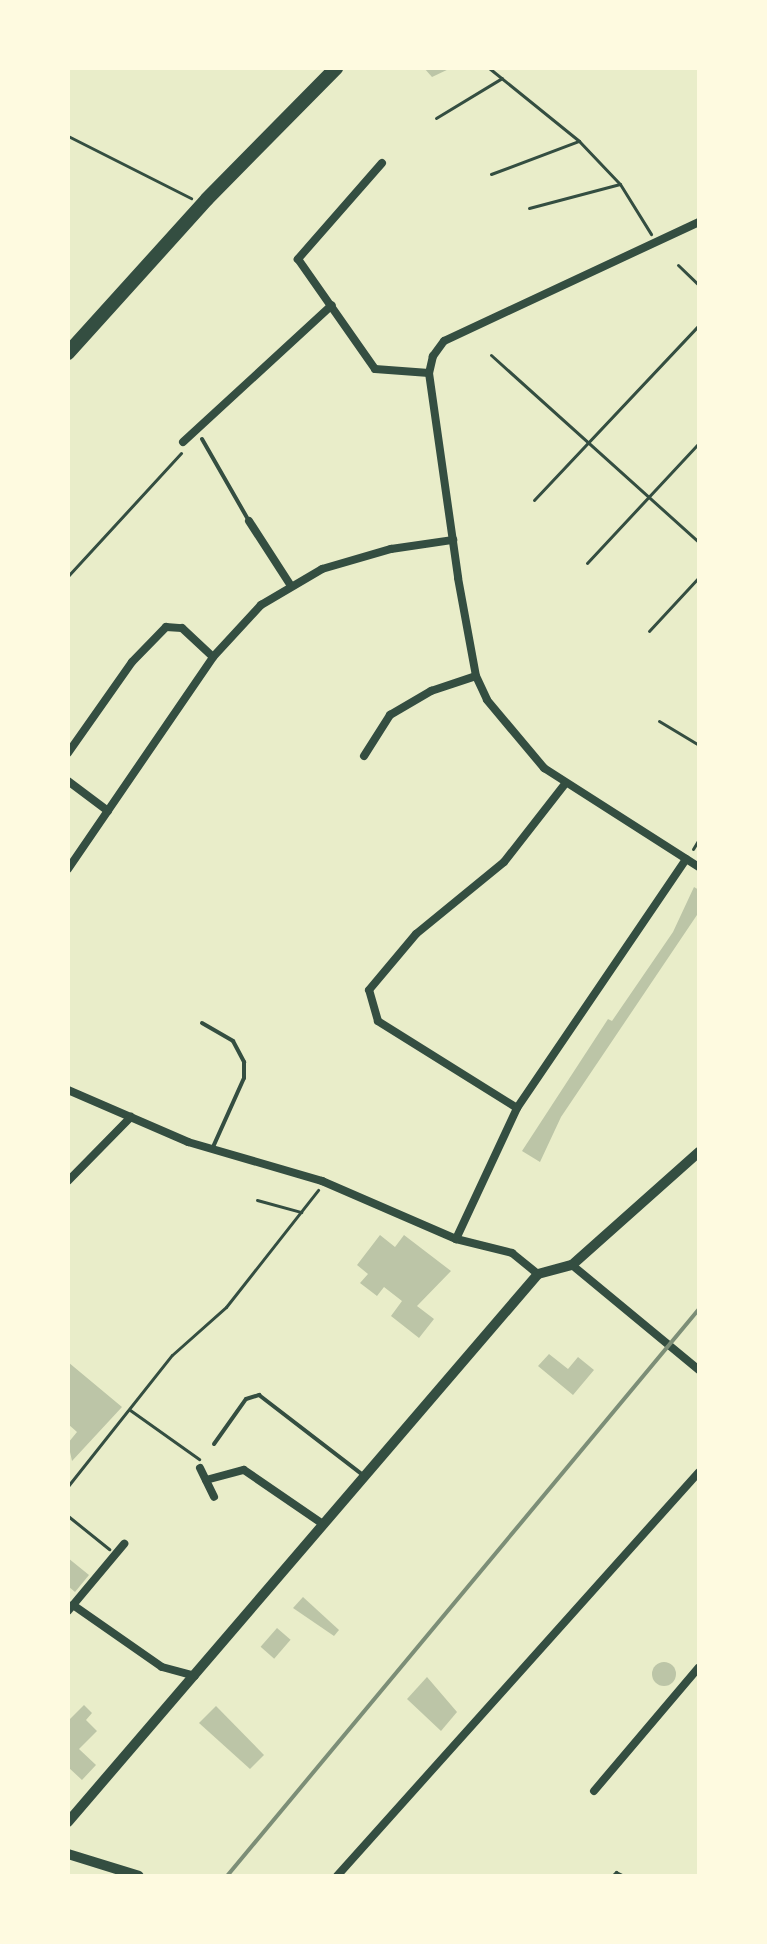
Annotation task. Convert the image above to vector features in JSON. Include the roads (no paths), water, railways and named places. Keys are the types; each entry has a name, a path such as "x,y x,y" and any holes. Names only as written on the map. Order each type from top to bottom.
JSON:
{"highway":[{"path":"68,353 207,199 336,68"}],"street":[{"path":"382,163 298,259 375,369 429,373"},
{"path":"699,222 444,341 433,356 429,373 476,676 499,719 565,784 699,867"},
{"path":"183,442 332,305"},
{"path":"249,521 291,586"},
{"path":"68,869 213,657 261,605 322,569 391,549 453,540"},
{"path":"68,753 132,662 166,627 182,628 213,657"},
{"path":"364,756 390,715 431,691 476,676"},
{"path":"68,781 108,811"},
{"path":"517,1108 378,1021 369,990 416,934 504,862 565,784"},
{"path":"456,1239 517,1108 686,859"},
{"path":"68,1090 212,1150 322,1181 456,1239 512,1253 538,1274"},
{"path":"68,1181 131,1117"},
{"path":"68,1822 538,1274 572,1265 586,1247 699,1152"},
{"path":"572,1265 699,1370"},
{"path":"200,1468 214,1497"},
{"path":"206,1480 232,1470 249,1472 323,1524"},
{"path":"337,1876 699,1472"},
{"path":"124,1544 70,1608 162,1667 195,1676"},
{"path":"594,1791 699,1667"},
{"path":"68,1854 139,1876"}],"lane":[{"path":"202,439 249,521"},
{"path":"202,1023 233,1041 244,1062 244,1078 212,1150"},
{"path":"214,1444 246,1399 259,1395 365,1477"}],"railway":[{"path":"227,1876 699,1309"}]}
